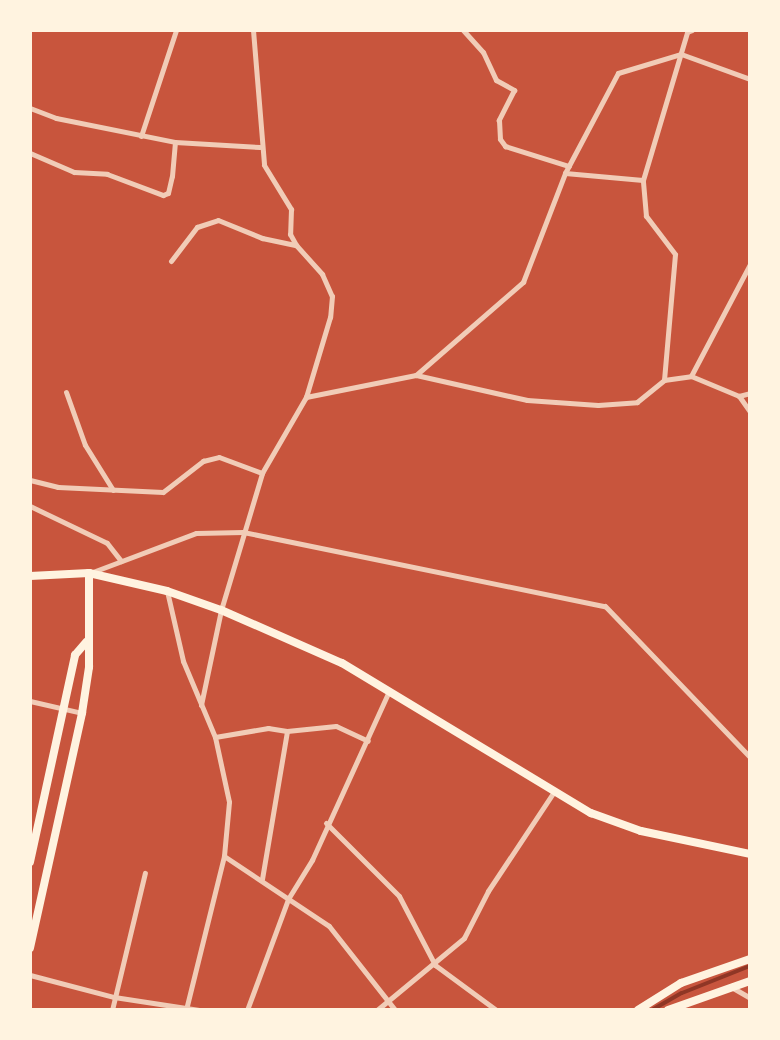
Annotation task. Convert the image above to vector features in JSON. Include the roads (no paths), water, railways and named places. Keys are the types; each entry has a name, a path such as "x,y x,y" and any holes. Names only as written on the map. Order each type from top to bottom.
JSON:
{"main road":[{"path":"30,576 89,573 167,591 221,610 342,663 591,813 641,831 750,854"},
{"path":"30,948 82,713 89,667 87,641 89,573"},
{"path":"30,862 34,824 65,711 75,656 87,641"},
{"path":"638,1010 681,983 750,959"},
{"path":"670,1010 750,981"}],"street":[{"path":"141,136 176,30"},
{"path":"201,705 221,610 243,532 262,473 306,398 330,317 332,296 322,274 296,245 290,234 291,208 271,180 260,147 253,30"},
{"path":"463,30 483,52 496,80 514,90 499,120 500,139 505,146 569,166"},
{"path":"664,380 675,254 646,216 643,180 688,31"},
{"path":"416,375 523,282 565,173 618,73 681,54 750,80"},
{"path":"30,108 56,118 176,142 260,147"},
{"path":"30,153 74,172 107,174 163,195 168,192 172,176 176,142"},
{"path":"565,173 643,180"},
{"path":"171,261 197,227 218,220 262,238 296,245"},
{"path":"691,376 750,264"},
{"path":"306,398 416,375 527,400 598,405 636,402 664,380 691,376 739,396 750,412"},
{"path":"66,392 85,446 113,490"},
{"path":"739,396 750,393"},
{"path":"30,480 58,487 163,492 203,461 219,457 262,473"},
{"path":"30,506 107,543 121,561"},
{"path":"89,573 196,533 243,532 605,606 750,757"},
{"path":"167,591 183,661 215,737 229,802 224,856 186,1008"},
{"path":"247,1010 288,899 312,860 326,823 368,741 389,691"},
{"path":"30,701 65,711 82,713"},
{"path":"215,737 268,728 287,731 336,726 368,741"},
{"path":"262,879 287,731"},
{"path":"376,1010 386,999 435,965 464,938 488,891 555,790"},
{"path":"326,823 399,896 435,965 496,1010"},
{"path":"224,856 262,879 329,926 395,1010"},
{"path":"112,1010 145,873"},
{"path":"30,975 114,997 199,1010"},
{"path":"733,988 750,998"}],"waterway":[{"path":"652,1010 682,993 750,966"}]}
